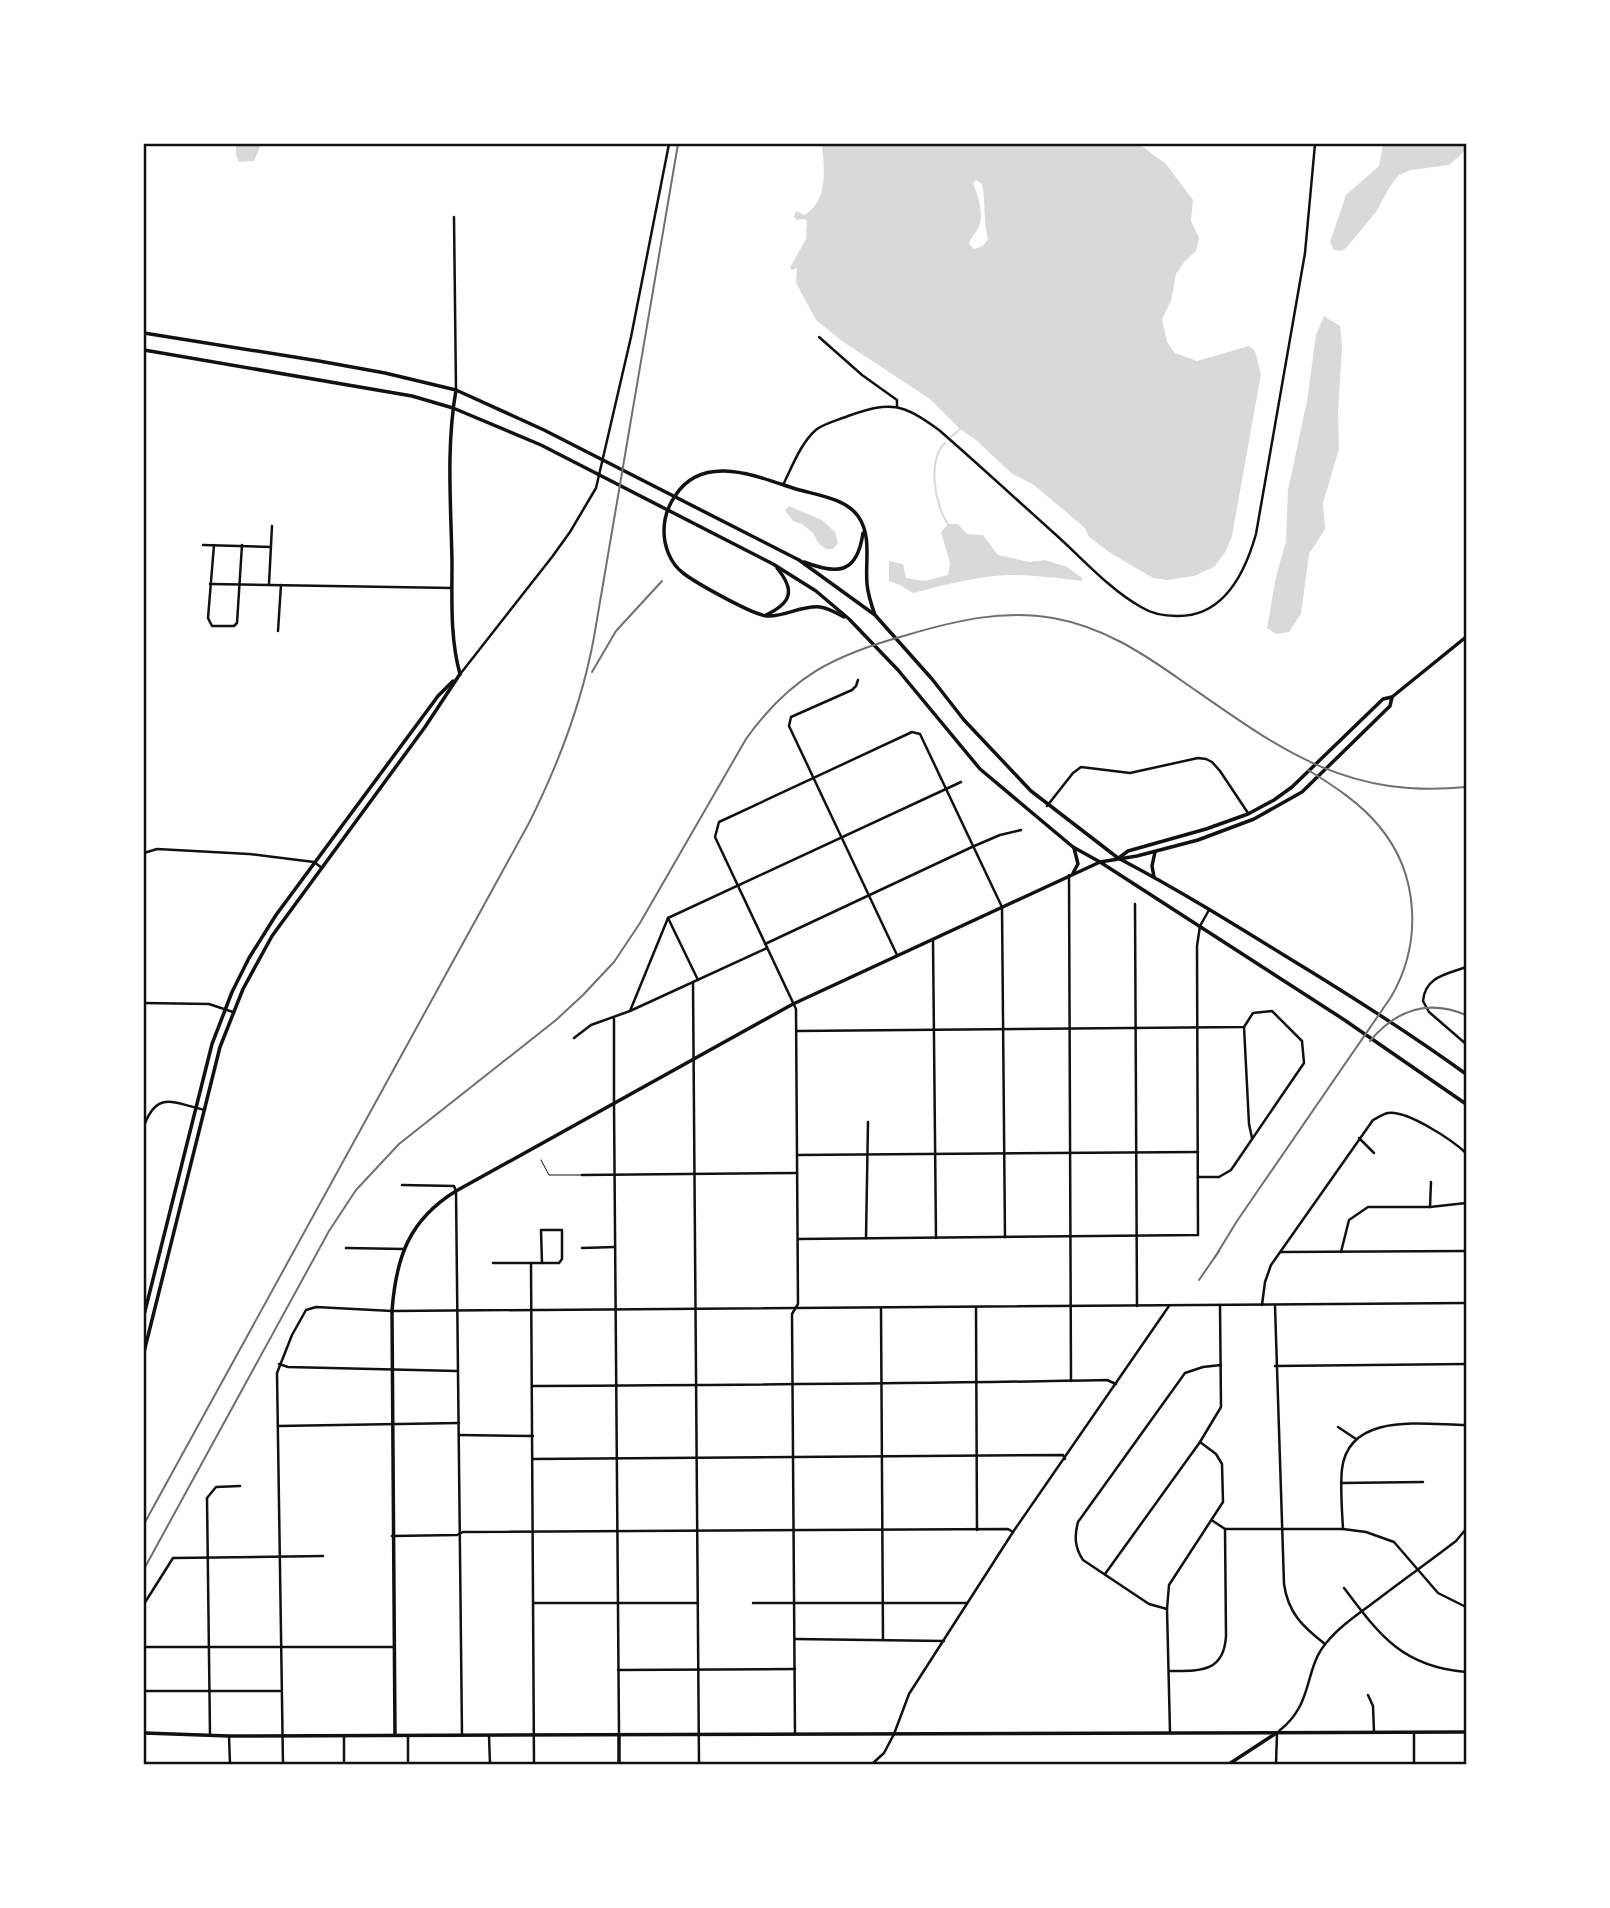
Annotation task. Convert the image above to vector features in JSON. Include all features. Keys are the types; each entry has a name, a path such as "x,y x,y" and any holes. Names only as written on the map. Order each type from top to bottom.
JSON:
{"main road":[{"path":"144,333 319,360 456,390 584,450 799,560 826,570 847,566 859,554 864,527"},
{"path":"144,350 412,396 453,408 507,429 581,465 773,564 816,591 849,619 898,670 980,769 1073,846 1343,1019 1466,1104"},
{"path":"456,390 450,422 452,588 454,654 460,674"},
{"path":"849,619 820,607 764,616 707,589 680,571 666,548 665,517 679,489 688,481 711,471 734,471 842,503 857,514 864,527 867,582 875,615"},
{"path":"799,560 875,615 964,720 1047,806 1107,847 1118,858 1210,909 1408,1031 1466,1074"},
{"path":"764,616 787,602 789,591 786,579 773,564"},
{"path":"1118,858 1128,851 1188,835 1248,814 1274,800 1292,787 1383,699 1392,697 1466,637"},
{"path":"144,1315 224,1008 262,937 314,862 438,696 460,674"},
{"path":"144,1352 220,1046 233,1012 264,949 425,727 460,674"},
{"path":"395,1735 392,1311 394,1278 404,1248 425,1215 456,1191 793,1004 1100,862 1198,840 1254,820 1302,792 1390,706 1392,697"},
{"path":"1071,874 1079,860 1073,846"},
{"path":"1154,877 1152,866 1155,851"},
{"path":"144,1733 229,1736 1466,1732"},
{"path":"1228,1765 1277,1733"},
{"path":"619,1734 619,1765"}],"street":[{"path":"460,674 552,558 596,488 631,337 669,144"},
{"path":"783,485 799,453 817,429 871,408 888,405 912,411 939,430 1139,607 1161,615 1181,616 1197,614 1210,608 1236,583 1256,534 1306,253 1315,144"},
{"path":"454,217 456,390"},
{"path":"819,338 862,375 891,394 897,400 897,407"},
{"path":"269,584 272,526"},
{"path":"203,545 271,547"},
{"path":"214,545 208,618 212,626 234,626 237,623 242,545"},
{"path":"210,584 452,588"},
{"path":"278,631 281,585"},
{"path":"858,680 852,690 791,717 789,721 897,956"},
{"path":"795,1734 792,1314 798,1304 796,1009 715,836 719,822 917,731 1002,907 1005,1237"},
{"path":"1047,806 1081,767 1130,773 1198,758 1212,762 1248,814"},
{"path":"630,1012 668,918 961,782"},
{"path":"574,1038 591,1025 630,1012 972,847 1000,835 1021,830"},
{"path":"144,853 157,849 181,849 281,857 314,862 322,868"},
{"path":"1071,874 1071,1381"},
{"path":"1135,904 1137,1306"},
{"path":"798,1239 1198,1235 1199,1027 1196,958 1200,926 1210,909"},
{"path":"668,918 696,981 694,1174 699,1765"},
{"path":"933,939 936,1238"},
{"path":"1466,967 1444,973 1428,985 1423,1001 1427,1008 1466,1044"},
{"path":"144,1003 209,1004 233,1012"},
{"path":"1198,1177 1219,1177 1227,1174 1252,1140 1304,1063 1302,1041 1272,1011 1253,1013 1244,1027 1252,1140"},
{"path":"614,1018 619,1734"},
{"path":"797,1031 1244,1027"},
{"path":"144,1126 149,1111 158,1103 173,1102 205,1110"},
{"path":"1262,1305 1270,1265 1373,1120 1389,1113 1407,1117 1452,1140 1466,1153"},
{"path":"866,1238 868,1122"},
{"path":"1359,1138 1374,1153"},
{"path":"797,1155 1198,1152"},
{"path":"582,1175 797,1173"},
{"path":"1430,1207 1431,1182"},
{"path":"402,1185 454,1186 456,1191 462,1735"},
{"path":"1341,1252 1349,1220 1368,1208 1430,1207 1466,1203"},
{"path":"493,1263 542,1263 559,1262 562,1259 562,1230 541,1230 542,1263"},
{"path":"582,1248 615,1247"},
{"path":"346,1248 404,1248"},
{"path":"1281,1252 1466,1251"},
{"path":"531,1263 534,1765"},
{"path":"283,1765 277,1373 303,1313 311,1308 392,1311 615,1311 1466,1303"},
{"path":"872,1765 884,1753 909,1695 1013,1532 1169,1306"},
{"path":"1105,1574 1200,1442 1221,1407 1220,1306"},
{"path":"1275,1306 1275,1366 1281,1426 1284,1584 1290,1608 1298,1620 1325,1644"},
{"path":"976,1308 977,1530"},
{"path":"881,1309 883,1639"},
{"path":"279,1364 288,1367 458,1370"},
{"path":"1275,1366 1466,1364"},
{"path":"1167,1609 1149,1604 1083,1560 1078,1552 1075,1532 1078,1522 1185,1373 1221,1365"},
{"path":"533,1386 1107,1380 1116,1384"},
{"path":"278,1426 459,1423"},
{"path":"1343,1529 1341,1483 1345,1456 1356,1439 1381,1426 1466,1425"},
{"path":"1338,1427 1356,1439"},
{"path":"459,1435 533,1436"},
{"path":"1170,1732 1167,1609 1169,1585 1223,1503 1222,1464 1216,1454 1200,1442"},
{"path":"533,1459 1063,1455 1065,1459"},
{"path":"1341,1483 1423,1482"},
{"path":"210,1734 207,1497 216,1487 240,1486"},
{"path":"1213,1521 1225,1530 1283,1528 1366,1532 1394,1542 1438,1593 1466,1607"},
{"path":"392,1536 533,1532 1008,1529 1013,1532"},
{"path":"1276,1765 1277,1733 1294,1718 1303,1702 1312,1671 1325,1644 1362,1612 1456,1541 1466,1529"},
{"path":"1170,1671 1201,1671 1212,1666 1224,1652 1225,1530"},
{"path":"144,1604 173,1558 323,1556"},
{"path":"1344,1588 1375,1629 1409,1656 1448,1671 1466,1672"},
{"path":"753,1602 969,1603"},
{"path":"534,1603 698,1603"},
{"path":"795,1639 944,1641"},
{"path":"144,1647 394,1647"},
{"path":"618,1670 795,1669"},
{"path":"144,1691 282,1691"},
{"path":"1368,1695 1373,1706 1374,1732"},
{"path":"1414,1732 1414,1765"},
{"path":"344,1735 344,1765"},
{"path":"408,1735 408,1765"},
{"path":"489,1735 490,1765"},
{"path":"229,1736 230,1765"}],"lane":[{"path":"541,1160 549,1175 582,1175"}],"shaded area":[{"path":"236,144 261,144 254,161 239,162"},
{"path":"822,144 1139,144 1166,164 1193,200 1191,221 1199,238 1196,251 1176,274 1171,301 1162,319 1167,342 1175,353 1197,361 1249,346 1255,351 1261,374 1232,536 1226,551 1214,567 1194,576 1167,580 1153,578 1112,554 1089,537 1085,528 1034,485 1011,473 930,399 842,341 816,320 796,283 797,268 790,268 806,239 807,221 797,220 794,217 796,211 804,215 812,209 821,192 824,173","holes":["976,180 982,184 988,239 983,246 974,249 969,244 980,224 981,212 973,183"]},
{"path":"1383,144 1466,144 1466,150 1449,165 1411,170 1399,175 1376,212 1346,248 1341,251 1334,250 1330,242 1346,195 1379,166"},
{"path":"1324,316 1340,326 1342,347 1338,411 1339,449 1323,503 1325,529 1309,554 1301,614 1289,632 1276,634 1267,628 1286,541 1288,490 1307,401 1316,335"},
{"path":"789,506 822,520 835,532 838,543 833,549 826,549 819,544 813,533 793,521 785,510"},
{"path":"948,524 958,524 967,534 983,535 998,555 1029,562 1045,560 1067,567 1082,578 1082,581 1005,575 913,593 889,581 889,561 903,564 906,578 925,581 948,575 950,563 941,532"}],"waterway":[{"path":"951,437 960,429"},
{"path":"945,443 936,460 935,483 943,516 948,524"}],"railway":[{"path":"144,1524 529,823 560,755 583,685 594,637 678,144"},
{"path":"592,672 616,631 662,581"},
{"path":"144,1569 329,1231 356,1190 399,1144 556,1020 614,962 640,923 746,739 780,699 816,671 857,651 961,621 1016,615 1053,618 1089,628 1123,643 1252,729 1315,764 1349,777 1384,785 1423,789 1466,787"},
{"path":"1215,1257 1391,997 1408,955 1412,910 1403,866 1393,845 1355,802 1308,770"},
{"path":"1370,1041 1391,1022 1414,1010 1439,1008 1466,1015"},
{"path":"1199,1280 1219,1251"}]}
